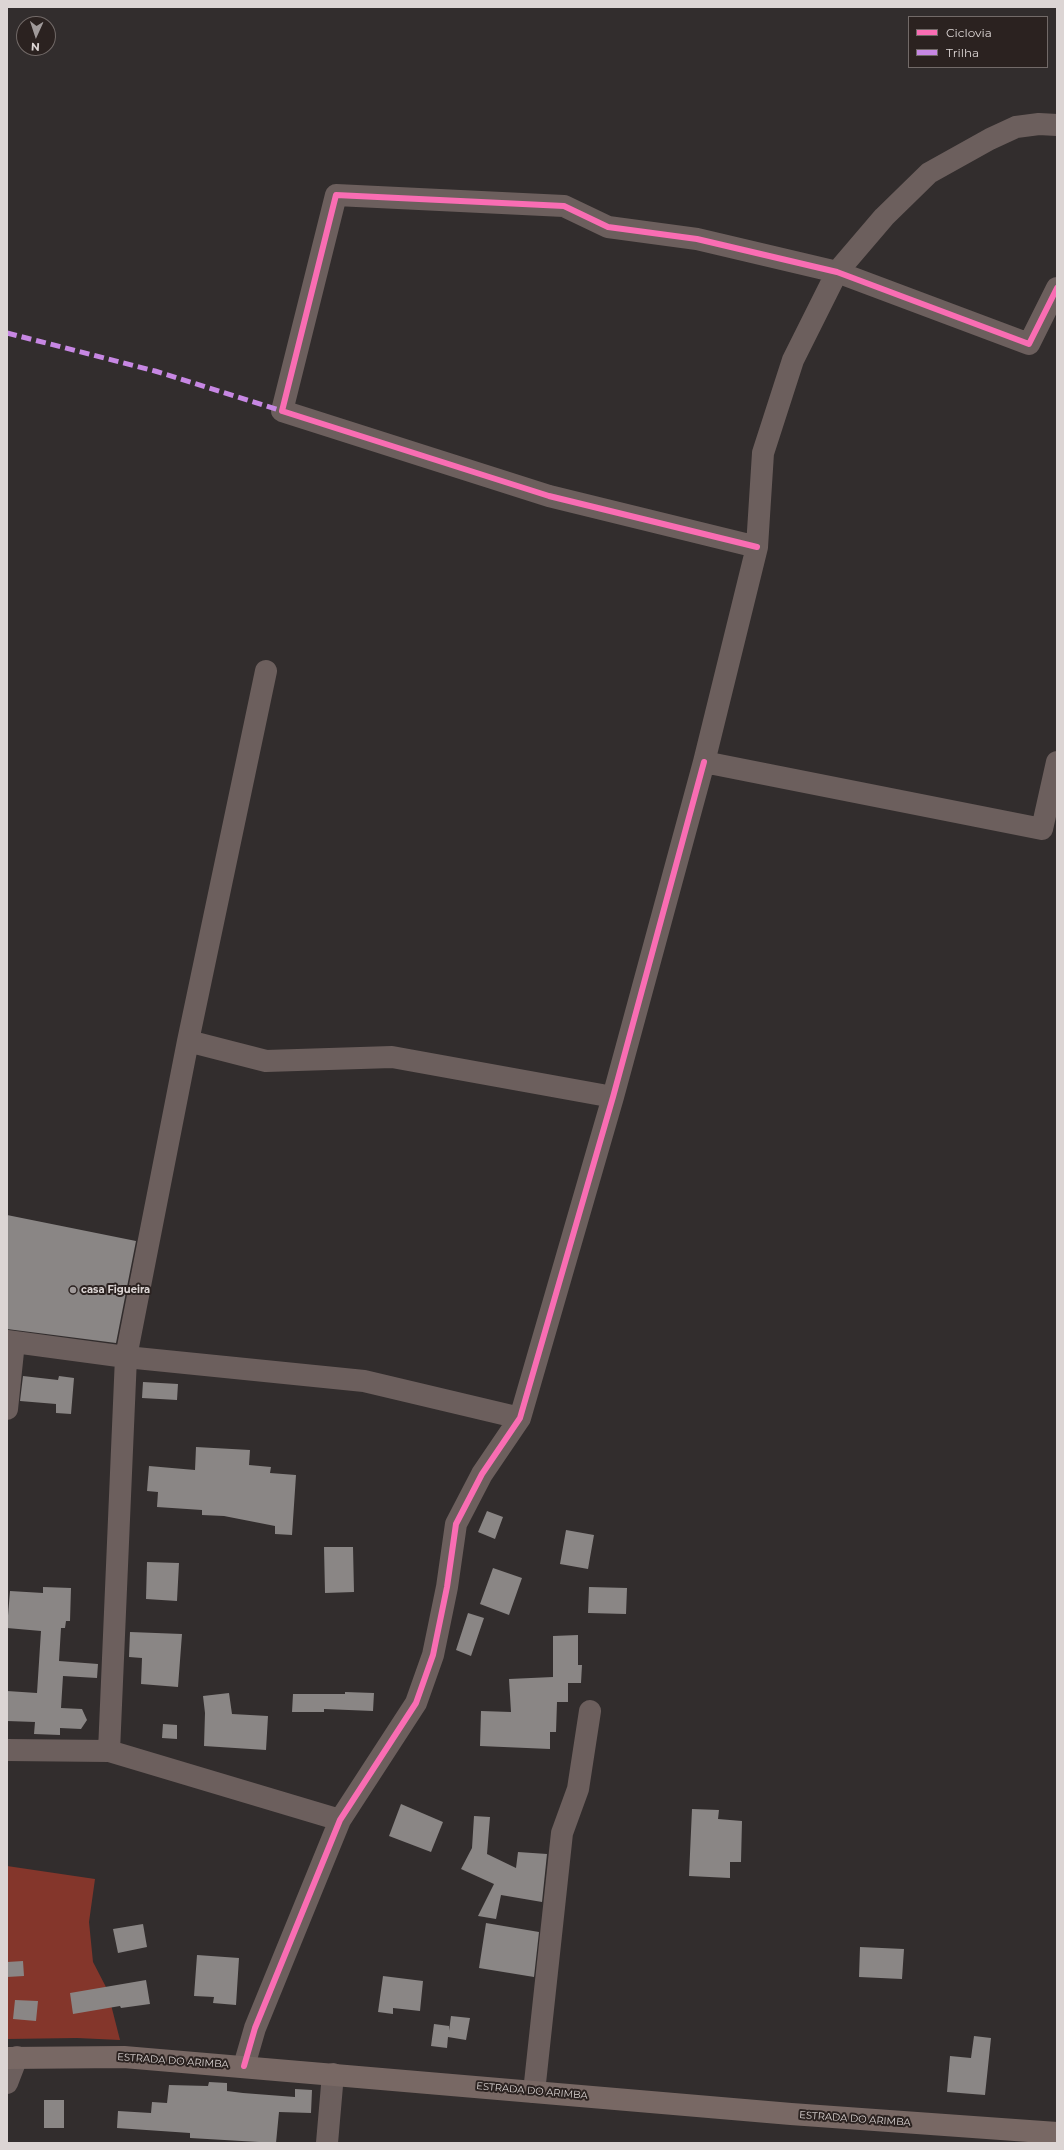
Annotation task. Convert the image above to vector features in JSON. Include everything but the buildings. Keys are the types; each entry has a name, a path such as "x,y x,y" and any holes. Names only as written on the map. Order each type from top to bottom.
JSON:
{"main road":[{"name":"ESTRADA DO ARIMBA","path":"12,2057 124,2057 244,2066 791,2114 1057,2133"}],"street":[{"path":"244,2066 255,2028 340,1820 416,1703 433,1655 447,1587 456,1524 482,1474 520,1418 614,1097 704,762 757,547 763,453 793,360 837,272 884,217 929,173 990,139 1016,127 1039,124 1057,125"},
{"path":"757,547 549,496 282,411 336,195 564,206 608,227 697,239 837,272 1029,344 1057,288"},
{"path":"109,1751 126,1357 188,1041 266,671"},
{"path":"704,762 1049,831 1057,762"},
{"path":"188,1041 266,1061 392,1057 614,1097"},
{"path":"7,1409 11,1342 126,1357 364,1381 520,1418"},
{"path":"534,2092 562,1833 578,1789 590,1711"},
{"path":"7,1750 109,1751 340,1820"},
{"path":"7,2083 12,2057"},
{"path":"327,2143 332,2074"}],"shaded area":[{"path":"7,1866 95,1879 89,1922 93,1962 107,1989 120,2040 77,2038 7,2039"}],"marked path":[{"path":"7,333 155,371 282,411"}],"cycle path":[{"path":"757,547 549,496 282,411 336,195 564,206 608,227 697,239 837,272 1029,344 1057,288"},
{"path":"244,2066 255,2028 340,1820 416,1703 433,1655 447,1587 456,1524 482,1474 520,1418 613,1097 704,762"}],"place":[{"name":"casa Figueira","path":"73,1290"}]}
